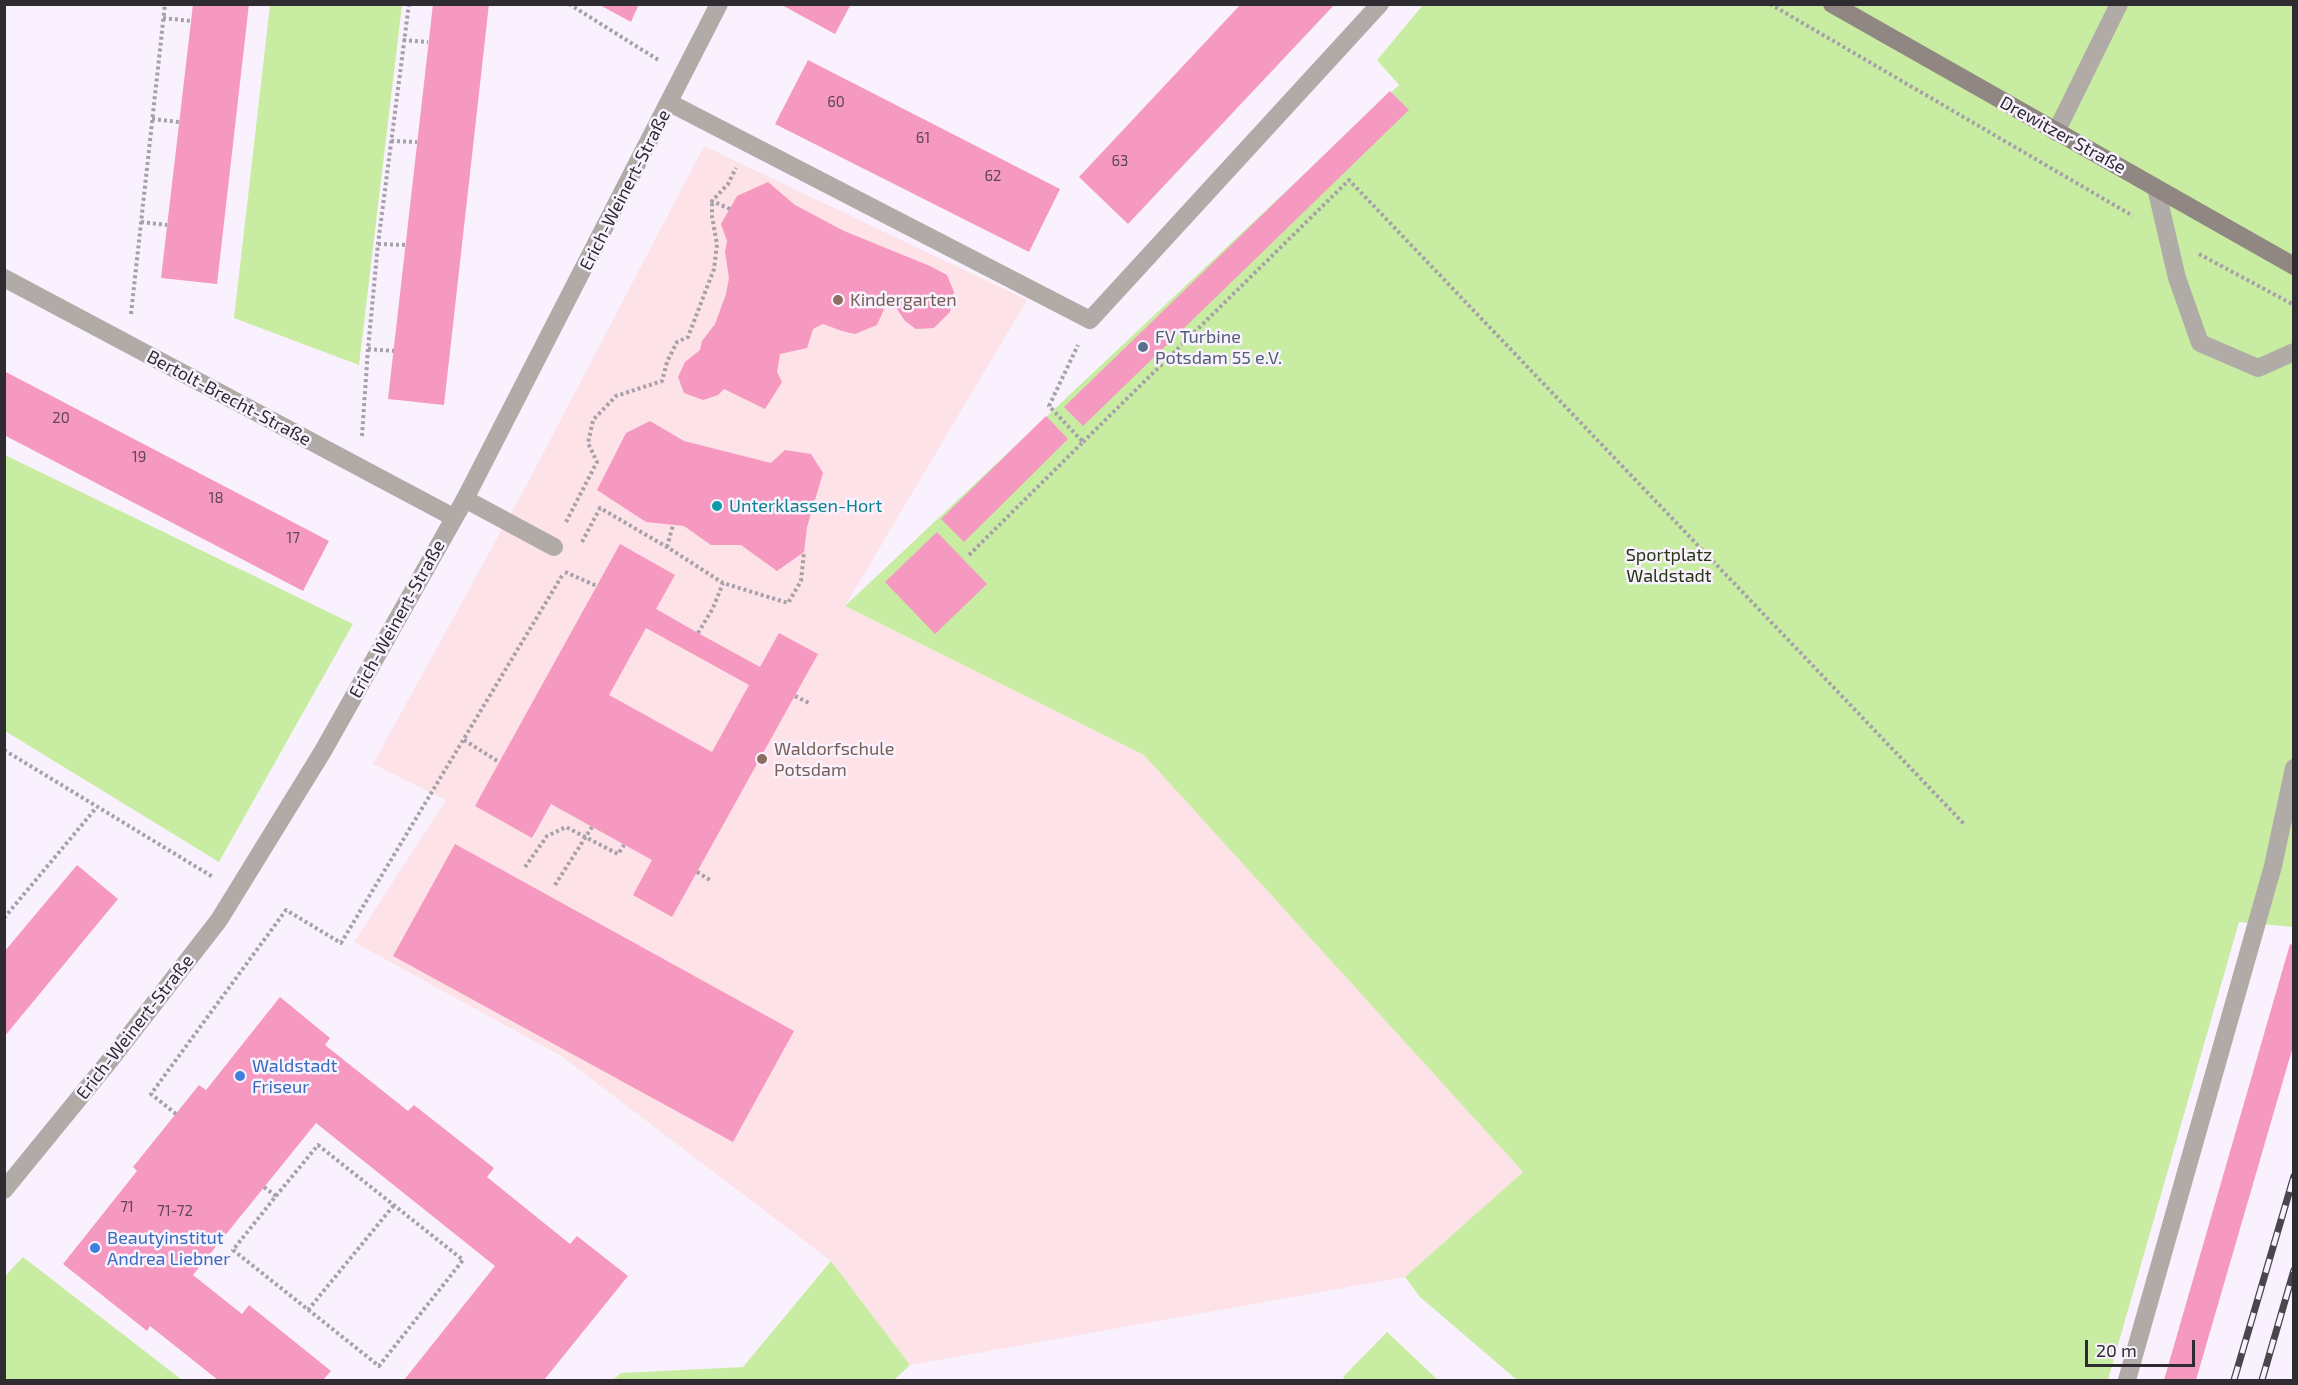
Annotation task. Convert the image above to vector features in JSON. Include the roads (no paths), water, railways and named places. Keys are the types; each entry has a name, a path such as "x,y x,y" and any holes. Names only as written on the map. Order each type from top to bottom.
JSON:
{"street":[{"name":"Erich-Weinert-Straße","path":"4,1190 118,1050 219,920 323,751 465,499 719,4"},
{"path":"670,103 1090,320 1380,4"},
{"name":"Drewitzer Straße","path":"1832,4 2294,266"},
{"path":"2056,132 2119,4"},
{"path":"2156,188 2176,279 2200,343 2258,368 2294,352"},
{"name":"Bertolt-Brecht-Straße","path":"4,279 453,517"},
{"path":"465,499 554,547"},
{"path":"2127,1380 2273,866 2294,768"}],"railway":[{"path":"2234,1380 2294,1176"},
{"path":"2262,1380 2294,1270"}],"place":[{"name":"Kindergarten","path":"838,300"},
{"name":"FV Turbine Potsdam 55 e.V.","path":"1143,347"},
{"name":"Unterklassen-Hort","path":"717,506"},
{"name":"Waldorfschule Potsdam","path":"762,759"},
{"name":"Waldstadt Friseur","path":"240,1076"},
{"name":"Beautyinstitut Andrea Liebner","path":"95,1248"}],"park label":[{"name":"Sportplatz Waldstadt","path":"1669,565"}]}
